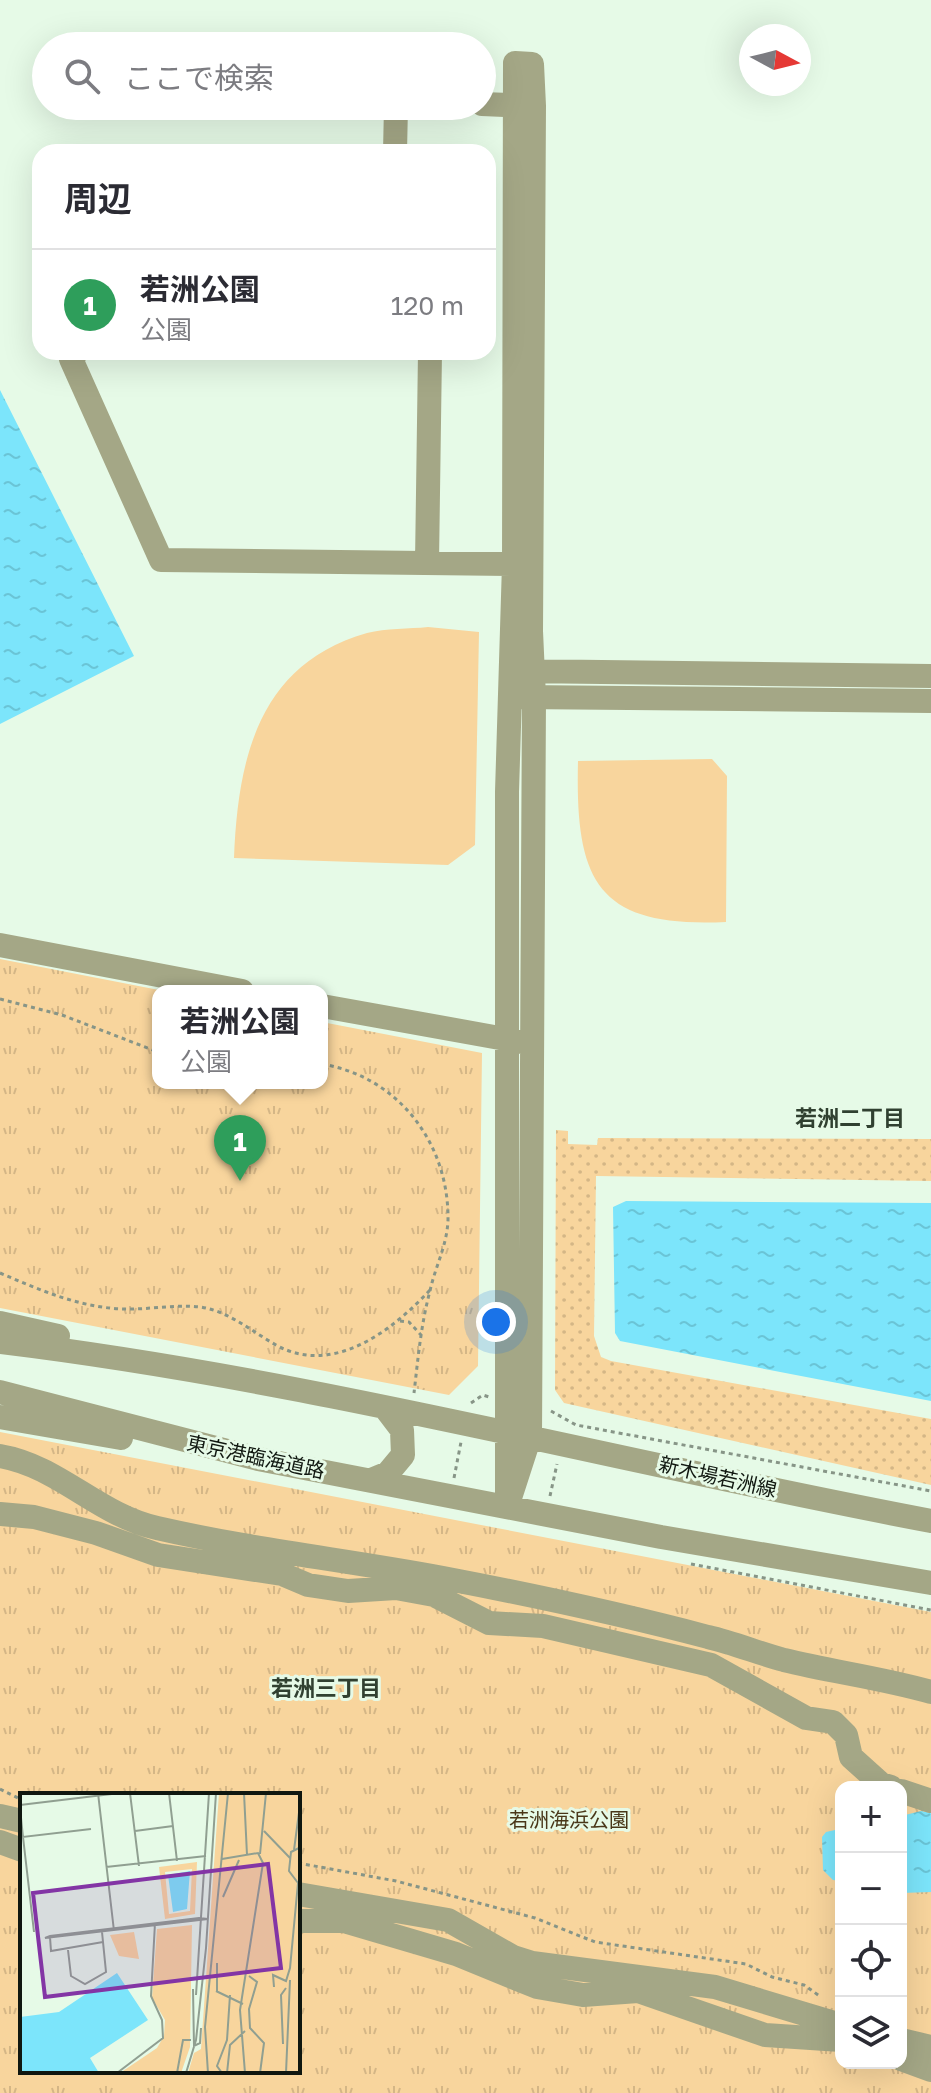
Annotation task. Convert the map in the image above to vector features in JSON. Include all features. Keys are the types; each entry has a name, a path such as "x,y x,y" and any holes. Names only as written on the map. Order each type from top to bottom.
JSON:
{"street":[{"path":"496,105 524,106"},
{"path":"507,1507 505,1431 534,697 522,671 514,564 524,106"},
{"path":"507,1507 530,1436 508,697 522,671 531,631 524,106"},
{"path":"395,144 396,120"},
{"path":"71,360 161,560 514,564"},
{"path":"427,563 430,360"},
{"path":"522,671 931,676"},
{"path":"508,697 931,701"},
{"path":"0,945 210,985"},
{"path":"328,1007 520,1042"},
{"path":"0,1323 263,1385"},
{"path":"8,1343 263,1385 505,1431"},
{"name":"東京港臨海道路","path":"4,1392 258,1459 507,1507"},
{"path":"371,1480 388,1473 403,1455 405,1442 402,1430 386,1409"},
{"path":"0,1417 258,1459"},
{"name":"新木場若洲線","path":"505,1431 530,1436 564,1432 931,1521"},
{"path":"0,1456 22,1460 54,1473 98,1506 150,1527 265,1552 441,1577 713,1638 782,1659 886,1679 931,1692"},
{"path":"507,1507 931,1583"},
{"path":"0,1514 34,1517 96,1533 169,1558 282,1574 308,1585 348,1591 396,1588 434,1595 489,1623 543,1626 711,1665 806,1718 833,1722 846,1735 851,1757 878,1781"},
{"path":"907,1793 931,1801"},
{"path":"0,1816 20,1821"},
{"path":"0,1842 20,1849"},
{"path":"300,1894 448,1920 513,1957 532,1963 715,1987 835,2015"},
{"path":"300,1921 344,1921 456,1954 537,1987 583,1995 638,1991 765,2035 835,2040"},
{"path":"907,2041 931,2047"},
{"path":"907,2061 931,2070"}],"path":[{"path":"0,999 62,1015 152,1050"},
{"path":"328,1066 355,1073 404,1105 424,1130 442,1172 448,1222 445,1246 430,1290 414,1395"},
{"path":"0,1273 71,1302 93,1306 206,1308 227,1315 277,1346 308,1355 343,1351 400,1321 430,1290"},
{"path":"400,1321 409,1322 421,1335"},
{"path":"451,1495 470,1404 483,1395"},
{"path":"546,1407 564,1432 931,1491"},
{"path":"546,1514 564,1432"},
{"path":"0,1789 20,1799"},
{"path":"300,1863 396,1881 535,1918 595,1942 746,1964 772,1977 804,1985 835,2014"}],"green space":[{"path":"428,627 479,632 475,845 448,865 234,858 241,785 249,751 262,719 279,691 301,667 330,647 374,631"},
{"path":"712,759 727,776 726,922 682,922 648,916 622,906 602,889 589,867 578,803 578,761"},
{"path":"0,959 152,989 152,1089 328,1089 328,1023 482,1053 478,1366 449,1395 0,1308"},
{"path":"556,1130 568,1131 568,1144 597,1145 598,1138 931,1139 931,1181 596,1176 594,1336 601,1357 611,1361 931,1419 931,1485 564,1403 555,1390"},
{"name":"若洲海浜公園","path":"0,1432 931,1612 931,2093 0,2093"}],"water":[{"path":"0,390 134,656 0,724"},
{"path":"626,1201 931,1203 931,1401 620,1341 615,1333 613,1207"},
{"path":"921,1811 931,1813 931,1892 907,1893 907,1814"},
{"path":"835,1830 835,1880 823,1870 822,1837 826,1832"}],"place":[{"name":"若洲公園","path":"240,1181"}],"district":[{"name":"若洲二丁目","path":"850,1117"},
{"name":"若洲三丁目","path":"326,1687"}]}
